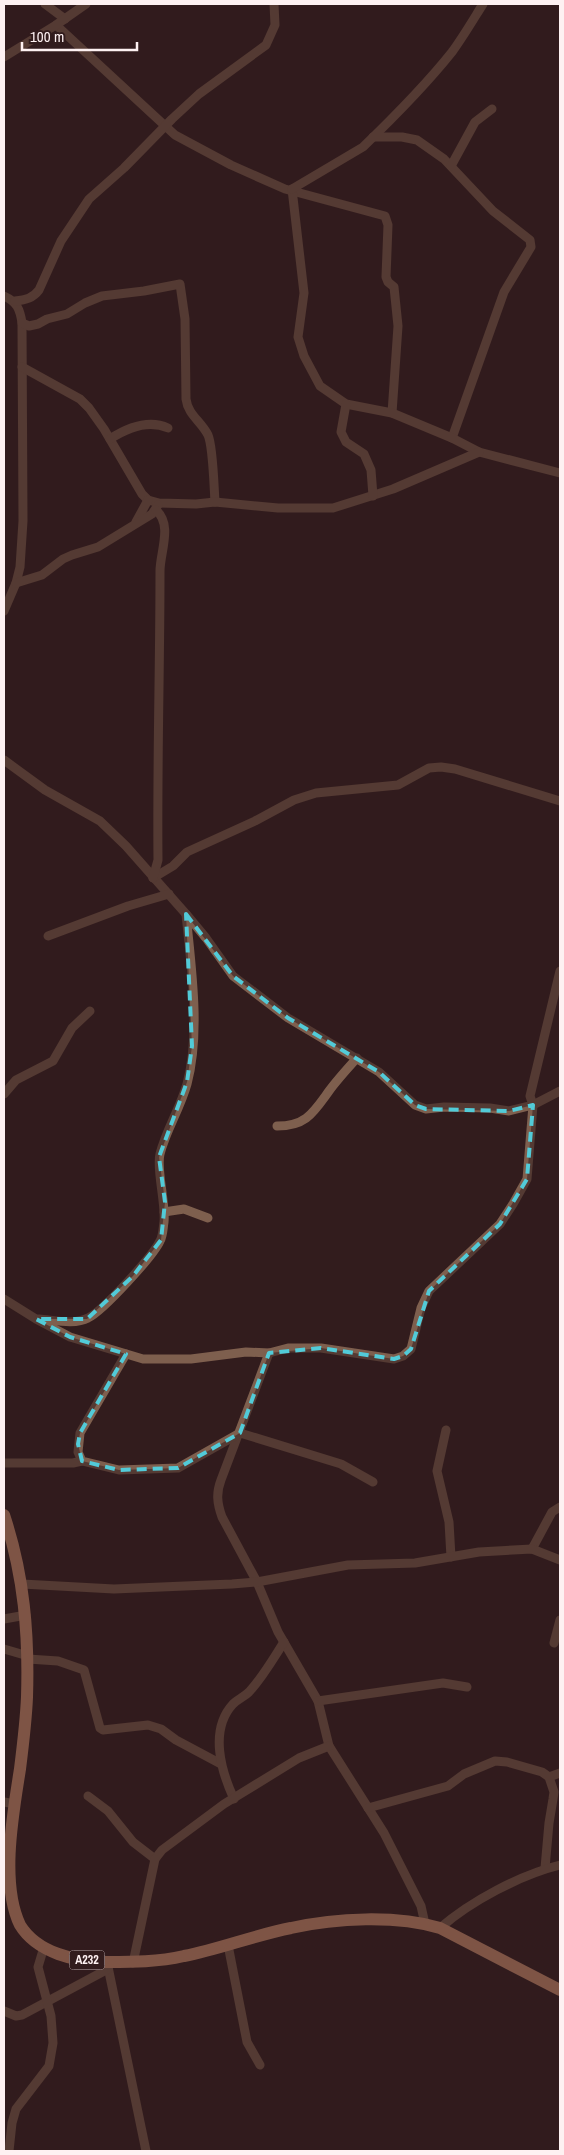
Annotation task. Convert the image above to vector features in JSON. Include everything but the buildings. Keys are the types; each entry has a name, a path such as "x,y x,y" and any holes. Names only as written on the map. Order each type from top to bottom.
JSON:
{"main road":[{"name":"A232","path":"4,1515 22,1584 28,1657 25,1730 9,1803 9,1843 6,1866 13,1909 20,1925 32,1939 60,1954 108,1966 183,1957 228,1946 276,1931 316,1923 370,1920 426,1924 440,1928 560,1990"}],"street":[{"path":"45,4 65,19"},
{"path":"4,57 56,26 86,4"},
{"path":"4,296 15,301 27,300 35,296 61,242 89,199 200,94 266,45 275,25 274,4"},
{"path":"292,189 363,146 373,137 426,83 453,50 483,4"},
{"path":"56,26 175,135 232,165 284,189 292,189 386,216 388,225 386,277 388,282 394,287 398,326 392,413"},
{"path":"451,166 475,122 492,109"},
{"path":"373,137 402,137 417,140 451,166 487,205 530,240 531,247 504,292 452,438"},
{"path":"292,189 304,293 298,337 304,356 320,386 346,404 392,413 452,438 479,452 560,473"},
{"path":"22,324 29,326 67,314 85,303 102,296 180,284 185,319 187,408 203,426 209,437 215,502"},
{"path":"4,611 16,583 20,566 24,485 22,324 20,311 15,301"},
{"path":"22,367 80,399 104,429 136,486 148,500 158,506 215,502 278,508 332,508 373,496 479,452"},
{"path":"346,404 341,432 346,442 364,454 371,470 373,496"},
{"path":"110,439 122,432 148,424 168,428"},
{"path":"136,522 148,500"},
{"path":"16,583 42,575 72,555 98,547 142,520 158,506"},
{"path":"153,878 158,860 160,564 165,529 158,506"},
{"path":"4,760 45,790 100,821 126,846 169,894 206,938 232,976 288,1018 380,1072 415,1105 426,1110 472,1108 509,1111 533,1105 560,1091"},
{"path":"153,878 173,866 187,852 255,821 294,800 316,793 398,786 429,768 455,769 560,801"},
{"path":"48,936 128,906 169,894"},
{"path":"36,1319 79,1321 96,1313 133,1276 161,1240 164,1212 159,1157 165,1135 180,1108 187,1082 192,1046 193,1008 186,914"},
{"path":"4,1299 70,1337 143,1359 191,1359 246,1352 269,1353 288,1348 322,1348 394,1358 403,1356 411,1349 421,1308 429,1291 500,1224 527,1179 533,1105 530,1096 560,970"},
{"path":"4,1094 16,1080 52,1061 72,1028 90,1011"},
{"path":"277,1126 289,1126 305,1120 318,1108 329,1091 357,1058"},
{"path":"164,1212 184,1208 208,1218"},
{"path":"269,1353 217,1491 218,1506 257,1582 284,1642 318,1701 328,1746 406,1872 421,1906 426,1924"},
{"path":"82,1461 78,1452 80,1433 126,1354"},
{"path":"446,1430 437,1470 450,1522 451,1557"},
{"path":"4,1463 65,1463 82,1461 119,1470 178,1468 240,1433 341,1464 372,1482"},
{"path":"532,1549 552,1512 560,1507"},
{"path":"22,1584 114,1589 257,1582 348,1565 415,1563 479,1552 532,1549 560,1560"},
{"path":"4,1619 26,1615"},
{"path":"554,1643 560,1620"},
{"path":"234,1798 223,1776 221,1764 220,1742 224,1721 233,1704 248,1693 264,1673 284,1642"},
{"path":"4,1649 28,1657 58,1660 84,1670 100,1728 104,1730 148,1725 161,1729 176,1740 221,1764"},
{"path":"318,1701 443,1683 467,1687"},
{"path":"133,1963 155,1860 162,1850 198,1822 234,1798 299,1758 328,1746"},
{"path":"368,1808 448,1786 464,1774 495,1761 507,1762 542,1772 549,1777 554,1792 545,1868"},
{"path":"549,1777 560,1773"},
{"path":"88,1796 108,1811 133,1842 155,1860"},
{"path":"440,1928 451,1919 517,1879 560,1864"},
{"path":"228,1946 247,2042 260,2065"},
{"path":"9,2151 7,2136 16,2110 49,2066 53,2043 51,2016 38,1967 44,1947"},
{"path":"4,2011 16,2016 22,2015 108,1966 146,2151"}],"highlighted area":[{"path":"186,914 233,976 288,1018 379,1072 415,1105 426,1109 509,1111 533,1105 527,1179 500,1224 429,1291 411,1349 403,1356 394,1359 321,1348 269,1353 240,1433 178,1468 119,1470 82,1461 78,1444 80,1433 126,1354 70,1337 36,1319 87,1319 133,1276 161,1240 165,1202 159,1157 187,1082 192,1046"}]}
